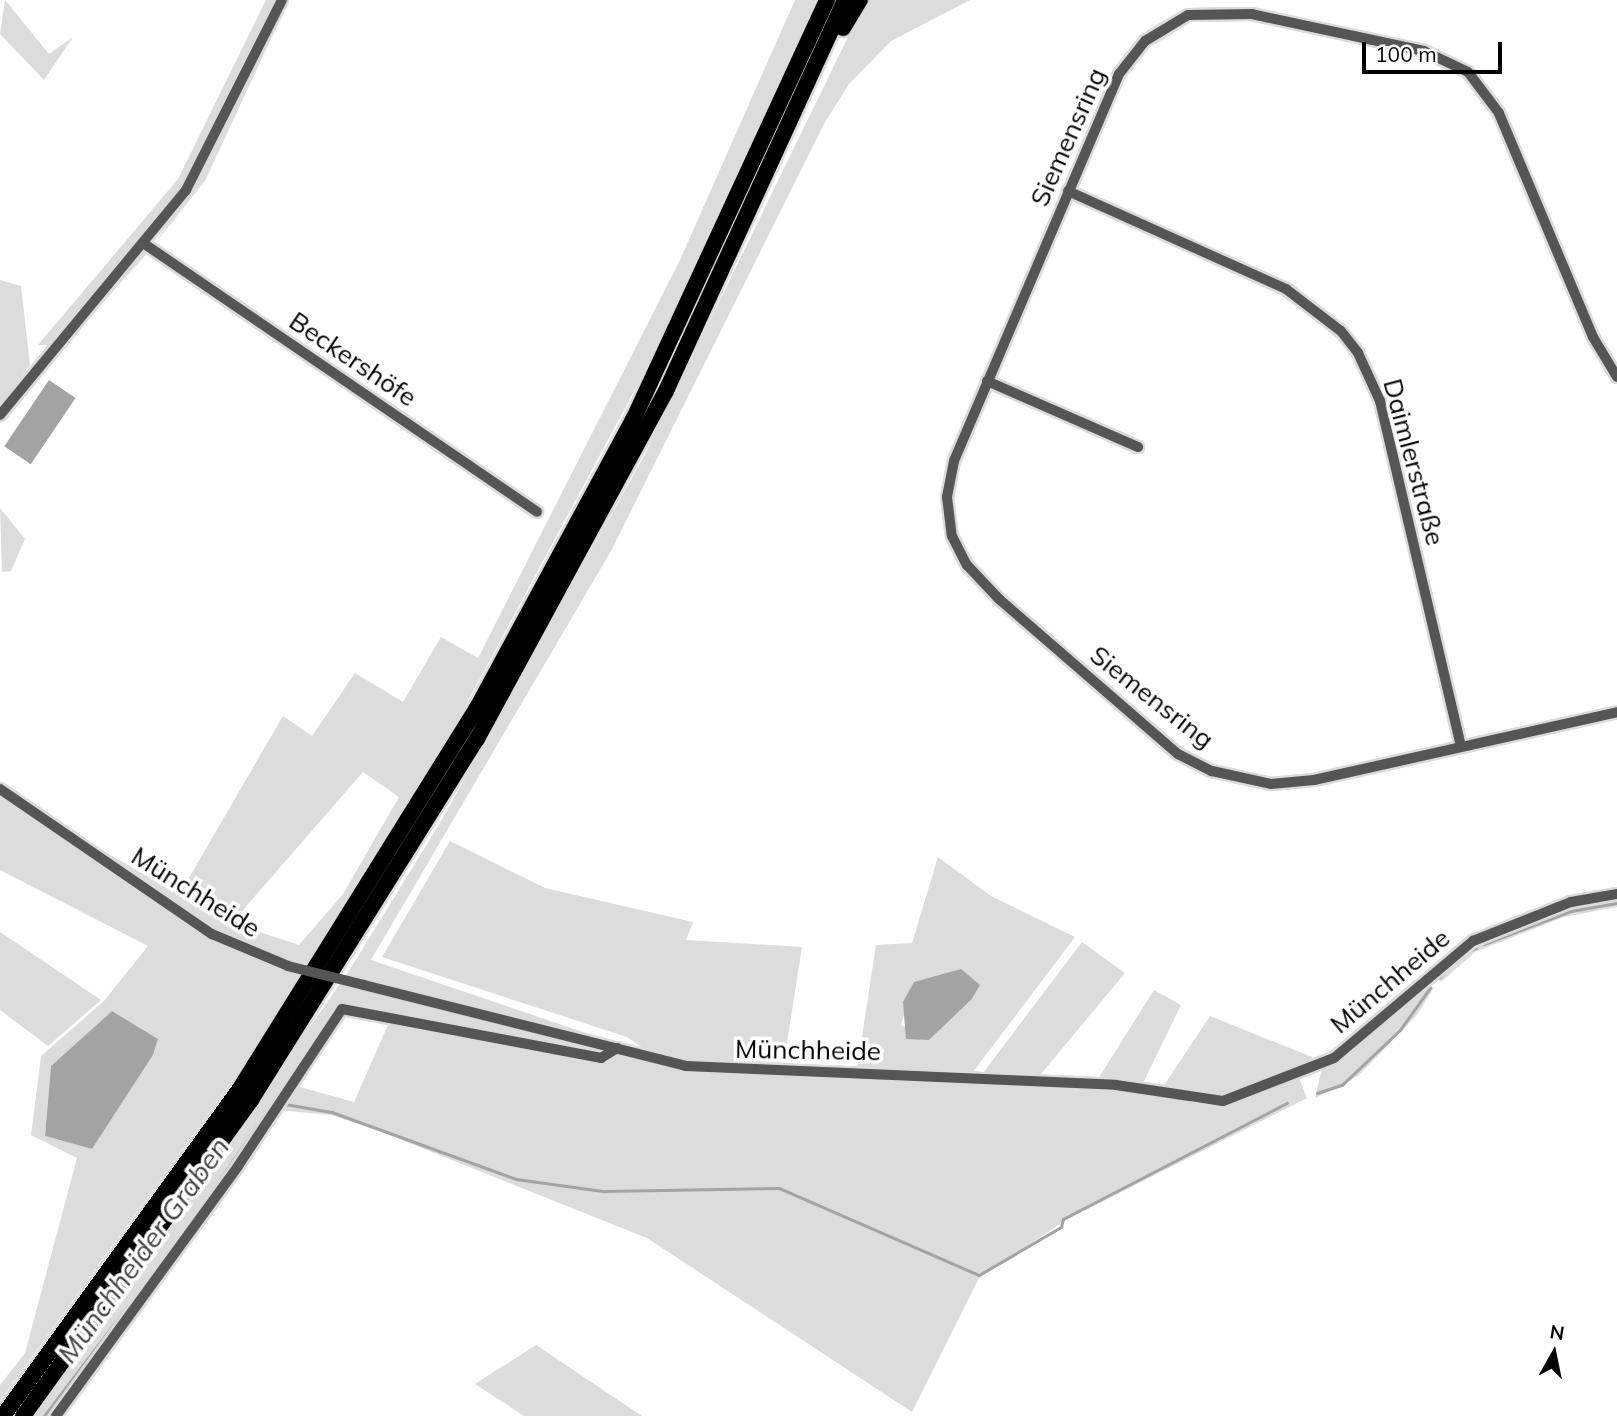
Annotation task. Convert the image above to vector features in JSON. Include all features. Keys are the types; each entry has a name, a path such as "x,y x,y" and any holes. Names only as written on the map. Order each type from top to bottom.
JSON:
{"highway":[{"path":"23,1407 248,1076 470,719 633,420 819,19 824,0"},
{"path":"3,1416 23,1407 289,1043 477,739 666,391 814,74 845,0"},
{"path":"814,74 860,0"}],"street":[{"path":"0,415 194,178 282,0"},
{"name":"Siemensring","path":"1617,377 1593,337 1499,113 1468,72 1424,51 1252,15 1188,15 1145,41 1119,74 954,461 947,497 952,536 967,565 1178,754 1212,771 1271,784 1461,747 1617,712"},
{"name":"Daimlerstraße","path":"1068,191 1286,289 1341,331 1359,353 1380,401 1461,747"},
{"name":"Beckershöfe","path":"143,243 537,512"},
{"path":"987,381 1138,447"},
{"name":"Münchheide","path":"0,789 223,941 288,966 617,1048 735,1072 975,1076 1234,1099 1334,1058 1473,941 1571,902 1617,894"},
{"path":"56,1416 238,1166 342,1009 598,1057 617,1048"}],"shaded area":[{"path":"5,0 49,54 73,37 44,80 0,34"},
{"path":"266,0 276,0 190,176 50,345 38,345 178,179"},
{"path":"289,0 205,181 153,246 205,169"},
{"path":"795,0 816,0 669,326 461,714 282,1012 0,1401 0,1385 25,1353 77,1158 31,1135 41,1056 104,1001 148,946 0,870 0,794 211,941 284,969 213,932 67,831 232,923 299,945 343,894 399,797 363,772 236,918 183,888 283,716 312,736 355,673 403,702 441,637 478,658 680,260","holes":["112,1011 158,1039 153,1055 92,1149 45,1136 51,1066"]},
{"path":"866,0 970,0 891,41 849,84 824,124 611,551 371,960 624,1046 605,1056 343,1003 248,1147 61,1402 50,1416 35,1416 347,974 440,823 644,456"},
{"path":"150,250 53,361 56,354 143,252"},
{"path":"0,280 21,286 30,365 0,407"},
{"path":"49,380 76,398 31,464 4,446"},
{"path":"0,508 25,539 11,571 2,572"},
{"path":"450,841 545,888 693,922 686,940 802,947 783,1068 703,1066 647,1051 627,1037 382,957"},
{"path":"938,857 991,896 1075,937 973,1072 857,1069 876,945 912,943","holes":["914,982 971,1000 929,1040 901,1025"]},
{"path":"1617,898 1617,907 1564,917 1475,952 1441,982 1433,974 1473,944 1569,907"},
{"path":"0,932 101,1000 48,1046 0,1010"},
{"path":"1082,942 1125,973 1041,1074 983,1073"},
{"path":"961,969 980,985 971,1000 929,1040 906,1039 903,1002 914,982"},
{"path":"1425,981 1433,989 1417,1015 1358,1076 1315,1098 1322,1068 1378,1029"},
{"path":"1154,990 1181,1005 1143,1083 1098,1079"},
{"path":"112,1011 158,1039 153,1055 92,1149 45,1136 51,1066"},
{"path":"1210,1016 1322,1061 1220,1097 1163,1087"},
{"path":"391,1018 606,1061 622,1053 701,1073 1041,1082 1233,1104 1299,1078 1307,1098 1066,1220 979,1278 912,1412 647,1238 382,1132 331,1115 277,1110 293,1085 354,1102"},
{"path":"536,1345 642,1416 524,1416 475,1384"}],"waterway":[{"name":"Münchheider Graben","path":"1484,944 1571,911 1617,903"},
{"name":"Münchheider Graben","path":"1467,952 1476,948"},
{"name":"Münchheider Graben","path":"1439,978 1451,966"},
{"name":"Münchheider Graben","path":"1317,1093 1342,1085 1400,1030 1430,988"},
{"name":"Münchheider Graben","path":"285,1104 332,1112 516,1179 604,1191 779,1188 979,1275 1061,1227 1063,1219 1287,1103"},
{"name":"Münchheider Graben","path":"191,1222 270,1106"},
{"name":"Münchheider Graben","path":"44,1416 175,1244"}]}
